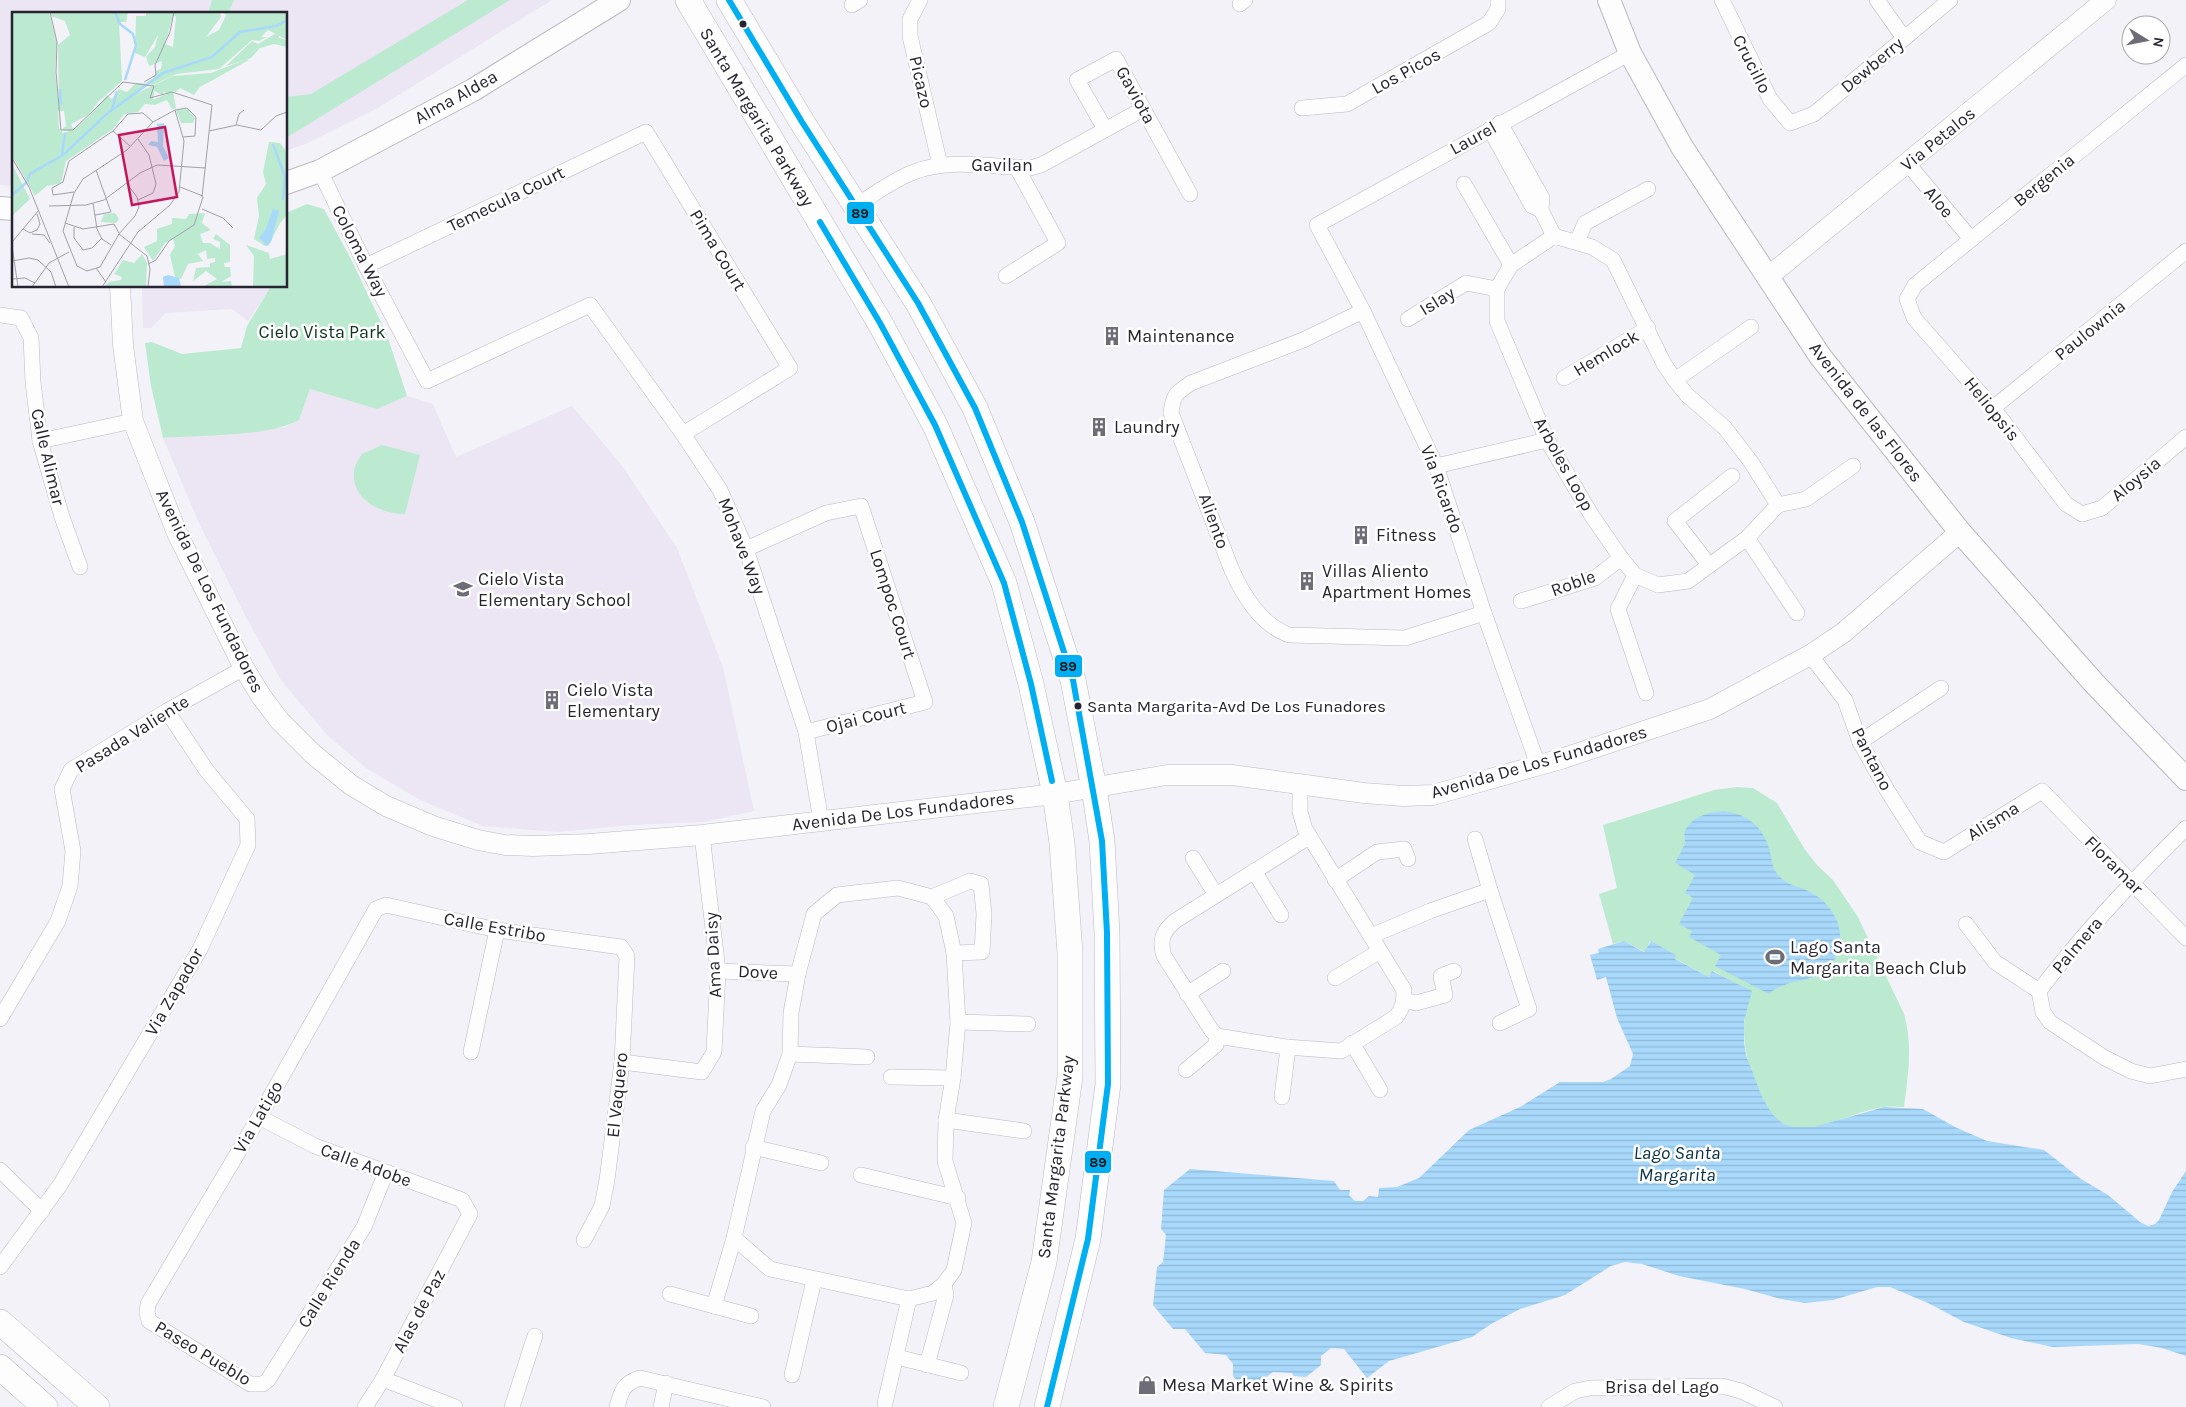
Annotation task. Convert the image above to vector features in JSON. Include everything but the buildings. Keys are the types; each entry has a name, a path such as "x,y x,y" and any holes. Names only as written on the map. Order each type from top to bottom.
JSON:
{"main road":[{"name":"Alma Aldea","path":"288,182 320,171 473,90 619,0"},
{"name":"Santa Margarita Parkway","path":"688,0 880,323 935,425 1004,583 1031,684 1055,794 1062,843 1070,953 1070,1077 1044,1262 1006,1407"},
{"name":"Santa Margarita Parkway","path":"729,0 802,122 857,205 918,303 974,408 1022,522 1073,680 1102,840 1107,933 1108,1084 1088,1239 1047,1407"},
{"name":"Avenida de las Flores","path":"1608,0 1630,53 1682,147 1727,218 1769,276 1820,356 1960,532 2094,683 2186,779"},
{"path":"0,1322 97,1407"},
{"path":"0,1367 45,1407"}],"street":[{"name":"Crucillo","path":"1722,0 1770,99 1790,123"},
{"path":"1877,0 1904,38"},
{"name":"Dewberry","path":"1790,123 1814,114 1950,0"},
{"name":"Via Petalos","path":"1769,276 2106,0"},
{"name":"Picazo","path":"915,2 910,19 910,36 940,165"},
{"name":"Los Picos","path":"1302,108 1347,104 1489,23 1498,4"},
{"name":"Laurel","path":"1317,225 1630,53"},
{"name":"Gaviota","path":"1105,129 1077,80 1116,58 1190,194"},
{"name":"Bergenia","path":"1906,299 1915,285 2186,66"},
{"name":"Gavilan","path":"857,205 912,172 940,165 1017,168 1030,168 1041,165 1143,109"},
{"path":"1495,126 1542,198 1541,210 1554,236 1592,247 1613,260 1664,364 1687,395 1726,428 1778,504 1806,499 1853,466"},
{"name":"Temecula Court","path":"366,266 646,132"},
{"name":"Pima Court","path":"646,132 790,368 683,434"},
{"name":"Aloe","path":"1908,164 1971,239"},
{"path":"1006,276 1058,243 1017,168"},
{"name":"Coloma Way","path":"320,171 366,266 428,381 590,305"},
{"path":"1464,184 1511,265"},
{"path":"1577,242 1586,223 1648,189"},
{"name":"Via Ricardo","path":"1317,225 1363,311 1436,466 1484,613 1538,765"},
{"name":"Arboles Loop","path":"1554,236 1511,265 1497,290 1497,321 1547,440 1592,516 1635,575 1658,585 1688,581 1747,538 1778,504"},
{"name":"Paulownia","path":"1993,408 2186,252"},
{"name":"Islay","path":"1408,319 1466,283 1497,290"},
{"name":"Avenida De Los Fundadores","path":"120,288 123,345 133,421 177,533 244,668 261,696 279,720 313,754 351,784 386,806 433,826 478,840 505,845 589,844 702,834 1055,794 1167,775 1232,775 1373,794 1433,795 1538,765 1697,715 1810,655 1843,632 1960,532"},
{"name":"Heliopsis","path":"1906,299 1914,318 1993,408 2066,504 2082,514"},
{"name":"Mohave Way","path":"590,305 683,434 720,490 746,549 806,732 821,821"},
{"name":"Aliento","path":"1363,311 1303,340 1191,383 1177,392 1172,402 1171,413 1231,568 1241,591 1268,623 1278,631 1289,635 1405,638 1484,613"},
{"name":"Calle Alimar","path":"0,315 21,318 31,338 33,382 40,441 62,517 80,566"},
{"path":"1675,380 1751,327"},
{"name":"Hemlock","path":"1564,378 1648,328"},
{"path":"40,441 133,421"},
{"name":"Aloysia","path":"2082,514 2102,508 2186,437"},
{"path":"1436,466 1547,440"},
{"path":"1710,565 1675,521 1732,476"},
{"name":"Lompoc Court","path":"746,549 826,513 861,506 926,702"},
{"path":"1747,538 1797,613"},
{"name":"Roble","path":"1521,601 1596,578 1621,558"},
{"path":"1635,575 1618,609 1646,693"},
{"name":"Pantano","path":"1810,655 1845,700 1860,742 1887,790 1920,842 1944,852"},
{"name":"Pasada Valiente","path":"0,1019 58,921 70,886 73,851 62,789 71,770 167,711 244,668"},
{"path":"1860,742 1940,688"},
{"name":"Ojai Court","path":"806,732 926,702"},
{"name":"Via Zapador","path":"0,1267 60,1185 200,949 248,845 247,820 208,771 167,711"},
{"path":"1300,783 1300,812 1308,837 1404,990 1402,1009 1396,1016 1340,1051 1288,1047 1217,1036 1212,1032 1164,956 1161,946 1162,936 1167,927 1175,921 1308,837"},
{"name":"Alisma","path":"1944,852 2042,791"},
{"name":"Floramar","path":"2042,791 2186,938"},
{"name":"Palmera","path":"1966,924 1995,962 2039,991 2074,946 2131,883 2186,828"},
{"name":"Ama Daisy","path":"622,1062 702,1072 714,1052 718,971 702,834"},
{"path":"1475,839 1529,1009 1500,1023"},
{"path":"1335,880 1377,852 1404,849 1408,859"},
{"path":"1193,858 1216,895"},
{"path":"1254,871 1280,915"},
{"path":"714,1306 734,1238 753,1147 763,1110 779,1085 790,1054 791,1013 798,974 814,914 837,895 898,888 932,897 970,881 980,884 984,914 982,952 954,953"},
{"path":"1371,936 1430,911 1490,890"},
{"path":"734,1238 770,1269 909,1299 933,1294 944,1284 954,1270 964,1223 958,1198 945,1161 946,1120 953,1078 958,1022 954,953 946,916 932,897"},
{"name":"Calle Estribo","path":"372,913 380,906 386,905 497,930 621,947"},
{"name":"Via Latigo","path":"149,1321 148,1304 259,1117 372,913"},
{"path":"471,1052 497,930"},
{"name":"El Vaquero","path":"584,1240 602,1206 610,1161 622,1062 628,956 621,947"},
{"path":"1335,978 1380,951"},
{"name":"Dove","path":"718,971 798,974"},
{"path":"1187,994 1223,971"},
{"path":"1404,1000 1416,1003 1445,995 1441,976 1454,971"},
{"path":"2039,991 2043,1012 2050,1022 2105,1058 2131,1071 2150,1076 2186,1069"},
{"path":"958,1022 1028,1024"},
{"path":"1186,1070 1216,1045 1217,1036"},
{"path":"1352,1044 1380,1090"},
{"path":"1282,1097 1288,1047"},
{"path":"790,1054 867,1057"},
{"path":"891,1077 953,1078"},
{"name":"Calle Adobe","path":"259,1117 315,1146 462,1200 470,1214"},
{"path":"946,1120 1024,1131"},
{"path":"753,1147 821,1163"},
{"path":"0,1170 42,1211"},
{"name":"Calle Rienda","path":"258,1386 268,1380 364,1228 386,1172"},
{"path":"861,1175 958,1198"},
{"name":"Alas de Paz","path":"365,1407 383,1379 470,1214"},
{"path":"792,1375 814,1280"},
{"path":"927,1365 946,1295 944,1284"},
{"path":"670,1294 751,1316"},
{"path":"885,1403 897,1358 909,1299"},
{"name":"Paseo Pueblo","path":"149,1321 250,1384 258,1386"},
{"path":"512,1407 535,1336"},
{"path":"897,1358 961,1373"},
{"path":"617,1407 622,1388 629,1382 640,1378 763,1407"},
{"path":"383,1379 455,1407"},
{"path":"661,1407 666,1384"},
{"name":"Brisa del Lago","path":"1549,1407 1575,1391 1590,1388 1722,1386 1742,1391 1775,1407"}],"shaded area":[{"path":"0,0 552,0 376,109 308,143 288,150 288,12 12,12 12,186 0,185"},
{"path":"142,288 270,288 248,321 232,309 166,313 151,328 143,328"},
{"name":"Cielo Vista Elementary School","path":"310,389 377,409 407,396 433,404 456,457 572,406 623,467 677,548 723,667 754,811 704,822 631,825 558,832 483,826 420,800 366,768 327,735 281,680 247,619 199,523 163,438 286,427 299,420"}],"green space":[{"path":"212,0 234,0 229,12 209,12"},
{"path":"468,0 510,0 288,137 288,97 311,94"},
{"name":"Cielo Vista Park","path":"307,204 324,209 352,261 387,335 407,396 377,409 310,389 299,420 286,426 252,432 163,438 151,386 145,343 152,342 182,354 241,348 247,326 270,288 288,288 288,212"},
{"path":"382,445 420,455 405,514 387,511 370,504 363,498 355,482 355,467 362,454"},
{"name":"Lago Santa Margarita Beach Club","path":"1737,787 1753,788 1777,803 1804,848 1817,865 1833,880 1858,917 1904,1014 1907,1026 1909,1049 1904,1107 1889,1106 1878,1108 1817,1127 1794,1128 1784,1125 1773,1116 1765,1104 1753,1077 1747,1056 1744,1024 1751,991 1713,971 1709,977 1674,958 1676,955 1650,941 1645,952 1624,941 1613,944 1599,894 1617,888 1603,825 1714,790"}],"water":[{"path":"1722,811 1747,818 1753,823 1767,843 1774,868 1779,876 1786,882 1820,898 1832,911 1839,927 1840,945 1831,965 1824,972 1787,984 1769,994 1715,966 1721,955 1689,937 1692,931 1679,924 1693,898 1685,893 1695,875 1675,863 1685,842 1685,831 1696,819 1706,814"},
{"name":"Lago Santa Margarita","path":"1624,941 1644,952 1651,941 1676,955 1675,959 1709,977 1712,971 1752,991 1744,1021 1746,1055 1762,1097 1772,1114 1783,1124 1793,1127 1814,1127 1884,1107 1923,1109 1955,1127 1987,1141 2044,1150 2081,1179 2108,1195 2140,1222 2148,1226 2155,1224 2159,1220 2172,1192 2186,1171 2186,1356 2162,1348 2138,1344 2053,1347 2011,1338 1964,1322 1928,1303 1890,1287 1877,1287 1833,1300 1805,1303 1679,1276 1642,1264 1625,1262 1611,1266 1565,1295 1520,1309 1491,1324 1472,1337 1389,1361 1367,1378 1344,1349 1331,1348 1321,1356 1321,1365 1306,1377 1294,1376 1292,1373 1273,1372 1257,1384 1238,1382 1233,1376 1233,1364 1226,1355 1205,1353 1185,1329 1173,1329 1153,1305 1157,1267 1163,1262 1166,1235 1161,1229 1164,1190 1190,1169 1334,1181 1340,1190 1350,1190 1349,1195 1355,1201 1363,1201 1369,1196 1378,1197 1379,1188 1397,1187 1419,1178 1469,1130 1520,1107 1560,1082 1603,1082 1630,1066 1633,1054 1617,1018 1606,977 1597,980 1590,955 1599,953 1598,949"}],"transit line":[{"name":"89","path":"729,0 802,122 918,303 975,408 1022,522 1073,680 1102,841 1107,933 1108,1084 1088,1239 1047,1407"},
{"name":"89","path":"820,222 880,323 935,425 1004,583 1031,684 1052,781"}],"place":[{"name":"Maintenance","path":"1112,336"},
{"name":"Laundry","path":"1099,427"},
{"name":"Fitness","path":"1361,535"},
{"name":"Villas Aliento Apartment Homes","path":"1307,581"},
{"name":"Cielo Vista Elementary School","path":"463,589"},
{"name":"Cielo Vista Elementary","path":"552,700"},
{"name":"Santa Margarita-Avd De Los Funadores","path":"1078,706"},
{"name":"Lago Santa Margarita Beach Club","path":"1775,957"},
{"name":"Mesa Market Wine & Spirits","path":"1147,1385"}]}
